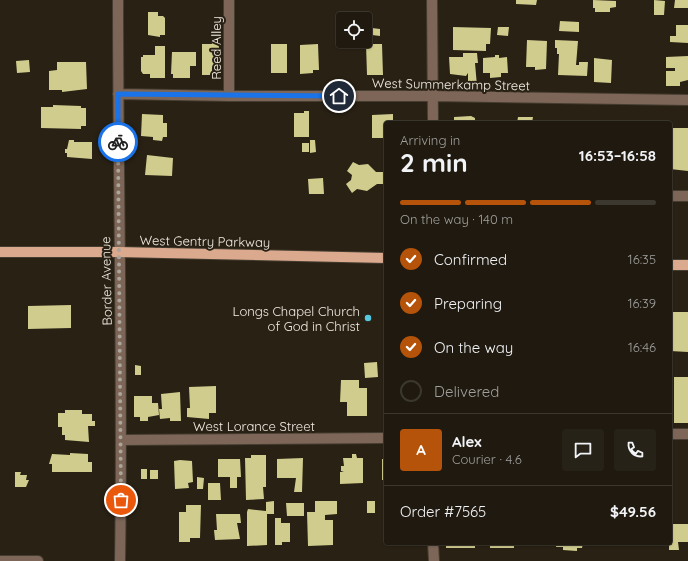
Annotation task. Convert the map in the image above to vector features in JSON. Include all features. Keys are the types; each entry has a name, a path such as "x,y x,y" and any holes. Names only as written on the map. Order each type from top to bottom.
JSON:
{"main road":[{"name":"West Gentry Parkway","path":"0,252 118,252 384,258"},
{"path":"672,265 688,265"}],"street":[{"name":"Border Avenue","path":"118,0 118,252 122,440 120,561"},
{"name":"Reed Alley","path":"229,0 229,96"},
{"path":"432,0 433,121"},
{"name":"West Summerkamp Street","path":"118,94 229,96 433,96 688,100"},
{"path":"672,196 688,196"},
{"path":"672,434 688,434"},
{"name":"West Lorance Street","path":"122,440 384,438"},
{"path":"433,545 434,561"},
{"path":"0,560 38,561"}],"building":[{"path":"516,0 537,0 536,5 516,4"},
{"path":"593,0 616,1 616,7 610,8 610,12 595,12 595,8 593,8"},
{"path":"654,0 665,1 664,15 654,15"},
{"path":"675,0 688,0 688,8 674,8"},
{"path":"148,12 158,12 158,16 163,16 165,18 165,35 160,35 160,37 148,35"},
{"path":"560,21 579,22 579,32 559,31"},
{"path":"676,25 688,25 688,43 670,42 670,36 676,36"},
{"path":"453,27 491,28 490,44 486,44 486,51 453,50"},
{"path":"498,27 509,27 508,36 497,35"},
{"path":"372,28 380,29 380,36 372,35"},
{"path":"218,38 221,68 212,68 212,75 202,75 202,44 212,44 211,39"},
{"path":"527,40 547,41 546,69 535,70 535,67 526,67"},
{"path":"555,40 578,41 576,65 579,65 579,62 588,62 587,76 558,75 559,54 557,54 557,48 555,48"},
{"path":"271,44 287,44 287,73 271,73"},
{"path":"318,44 319,70 313,70 313,73 300,74 300,45"},
{"path":"372,44 382,44 383,75 367,75 366,48 372,48"},
{"path":"155,46 165,46 165,78 150,78 150,74 143,74 141,71 141,57 143,57 143,55 155,55"},
{"path":"172,52 196,52 196,66 190,66 190,78 173,78 173,74 171,74"},
{"path":"463,53 477,53 478,63 475,63 477,86 468,87 468,73 466,76 450,74 449,57 463,57"},
{"path":"495,55 499,55 499,58 507,57 508,73 501,73 501,77 490,78 490,73 483,73 483,58 495,57"},
{"path":"688,56 688,80 680,82 680,86 666,86 666,71 675,71 675,68 666,68 666,57"},
{"path":"594,58 612,60 611,83 594,82"},
{"path":"29,60 30,72 17,73 16,61"},
{"path":"57,62 86,62 87,89 62,92 62,90 49,90 49,71 57,70"},
{"path":"53,105 81,106 81,108 86,108 86,126 81,126 81,129 41,128 41,107 53,107"},
{"path":"304,111 309,111 309,137 294,137 294,113 304,113"},
{"path":"142,114 163,115 163,123 167,123 167,137 163,137 162,141 153,140 153,137 141,136"},
{"path":"393,114 393,121 384,121 384,140 383,138 372,138 372,115"},
{"path":"471,116 475,118 475,121 454,121 454,117"},
{"path":"518,117 533,117 532,121 517,121"},
{"path":"672,128 688,128 688,171 672,169"},
{"path":"69,140 74,140 74,142 92,142 92,159 67,157 65,149 67,149"},
{"path":"310,140 315,140 316,152 310,153"},
{"path":"302,143 309,143 309,152 302,152"},
{"path":"147,155 173,158 172,176 145,175"},
{"path":"353,162 359,165 368,164 376,172 383,172 384,184 377,184 367,191 357,189 352,193 346,184 351,180 352,175 347,171"},
{"path":"323,178 324,194 309,194 308,179"},
{"path":"71,305 71,328 28,329 28,306"},
{"path":"672,312 688,312 688,352 672,351"},
{"path":"377,362 378,377 365,378 364,363"},
{"path":"135,365 141,366 141,375 135,375"},
{"path":"674,377 688,377 688,423 674,423"},
{"path":"341,380 359,380 359,388 367,388 367,416 347,416 347,402 340,402"},
{"path":"216,386 216,413 209,413 209,419 187,417 187,408 190,408 189,387"},
{"path":"180,392 181,421 170,421 170,418 160,419 159,409 162,409 161,394"},
{"path":"134,396 152,396 152,403 158,403 159,415 148,417 148,421 140,421 140,417 134,417"},
{"path":"65,410 82,410 82,414 92,414 92,421 95,421 95,426 88,426 89,442 65,440 65,435 62,435 62,427 58,427 58,413 65,413"},
{"path":"70,453 88,454 88,462 92,462 92,472 52,472 52,464 49,464 52,454 70,455"},
{"path":"352,454 356,454 357,458 363,458 363,483 340,484 340,472 344,472 341,471 341,466 344,466 343,458 352,458"},
{"path":"251,455 266,455 266,487 263,487 264,499 246,500 245,458 251,458"},
{"path":"303,458 302,492 294,492 296,478 277,478 277,459"},
{"path":"218,459 240,459 241,477 237,477 237,488 230,488 230,477 218,477"},
{"path":"382,459 384,459 384,480 382,480"},
{"path":"174,461 192,461 193,482 188,483 189,488 175,489"},
{"path":"141,469 147,469 147,479 141,479"},
{"path":"150,470 158,470 158,479 150,479"},
{"path":"15,472 21,472 20,475 27,475 26,480 29,480 26,487 15,487"},
{"path":"197,477 204,478 203,489 197,489"},
{"path":"208,483 220,483 221,500 208,500"},
{"path":"274,501 274,514 267,514 267,545 247,546 248,509 266,511 266,502"},
{"path":"315,501 337,501 337,514 325,515 325,520 333,520 333,545 308,546 307,512 315,512"},
{"path":"367,501 375,501 375,513 367,513"},
{"path":"286,503 304,503 304,516 287,516"},
{"path":"186,505 201,505 200,538 190,538 190,542 179,542 179,512 186,512"},
{"path":"216,514 240,514 241,523 237,523 240,539 215,540 214,530 217,530"},
{"path":"275,518 281,518 281,523 290,523 290,542 282,542 282,545 275,545"},
{"path":"672,524 688,524 688,542 678,542 679,550 669,550 669,545 672,545"},
{"path":"446,545 475,545 475,548 446,548"},
{"path":"490,545 514,545 514,548 490,548"},
{"path":"556,545 583,545 582,548 577,548 577,551 563,550 563,547 556,547"}],"way so far":[{"path":"118,142 118,252 122,440 121,500"}],"place":[{"name":"Longs Chapel Church of God in Christ","path":"368,318"}],"route":[{"path":"118,142 118,94 339,96"}]}
